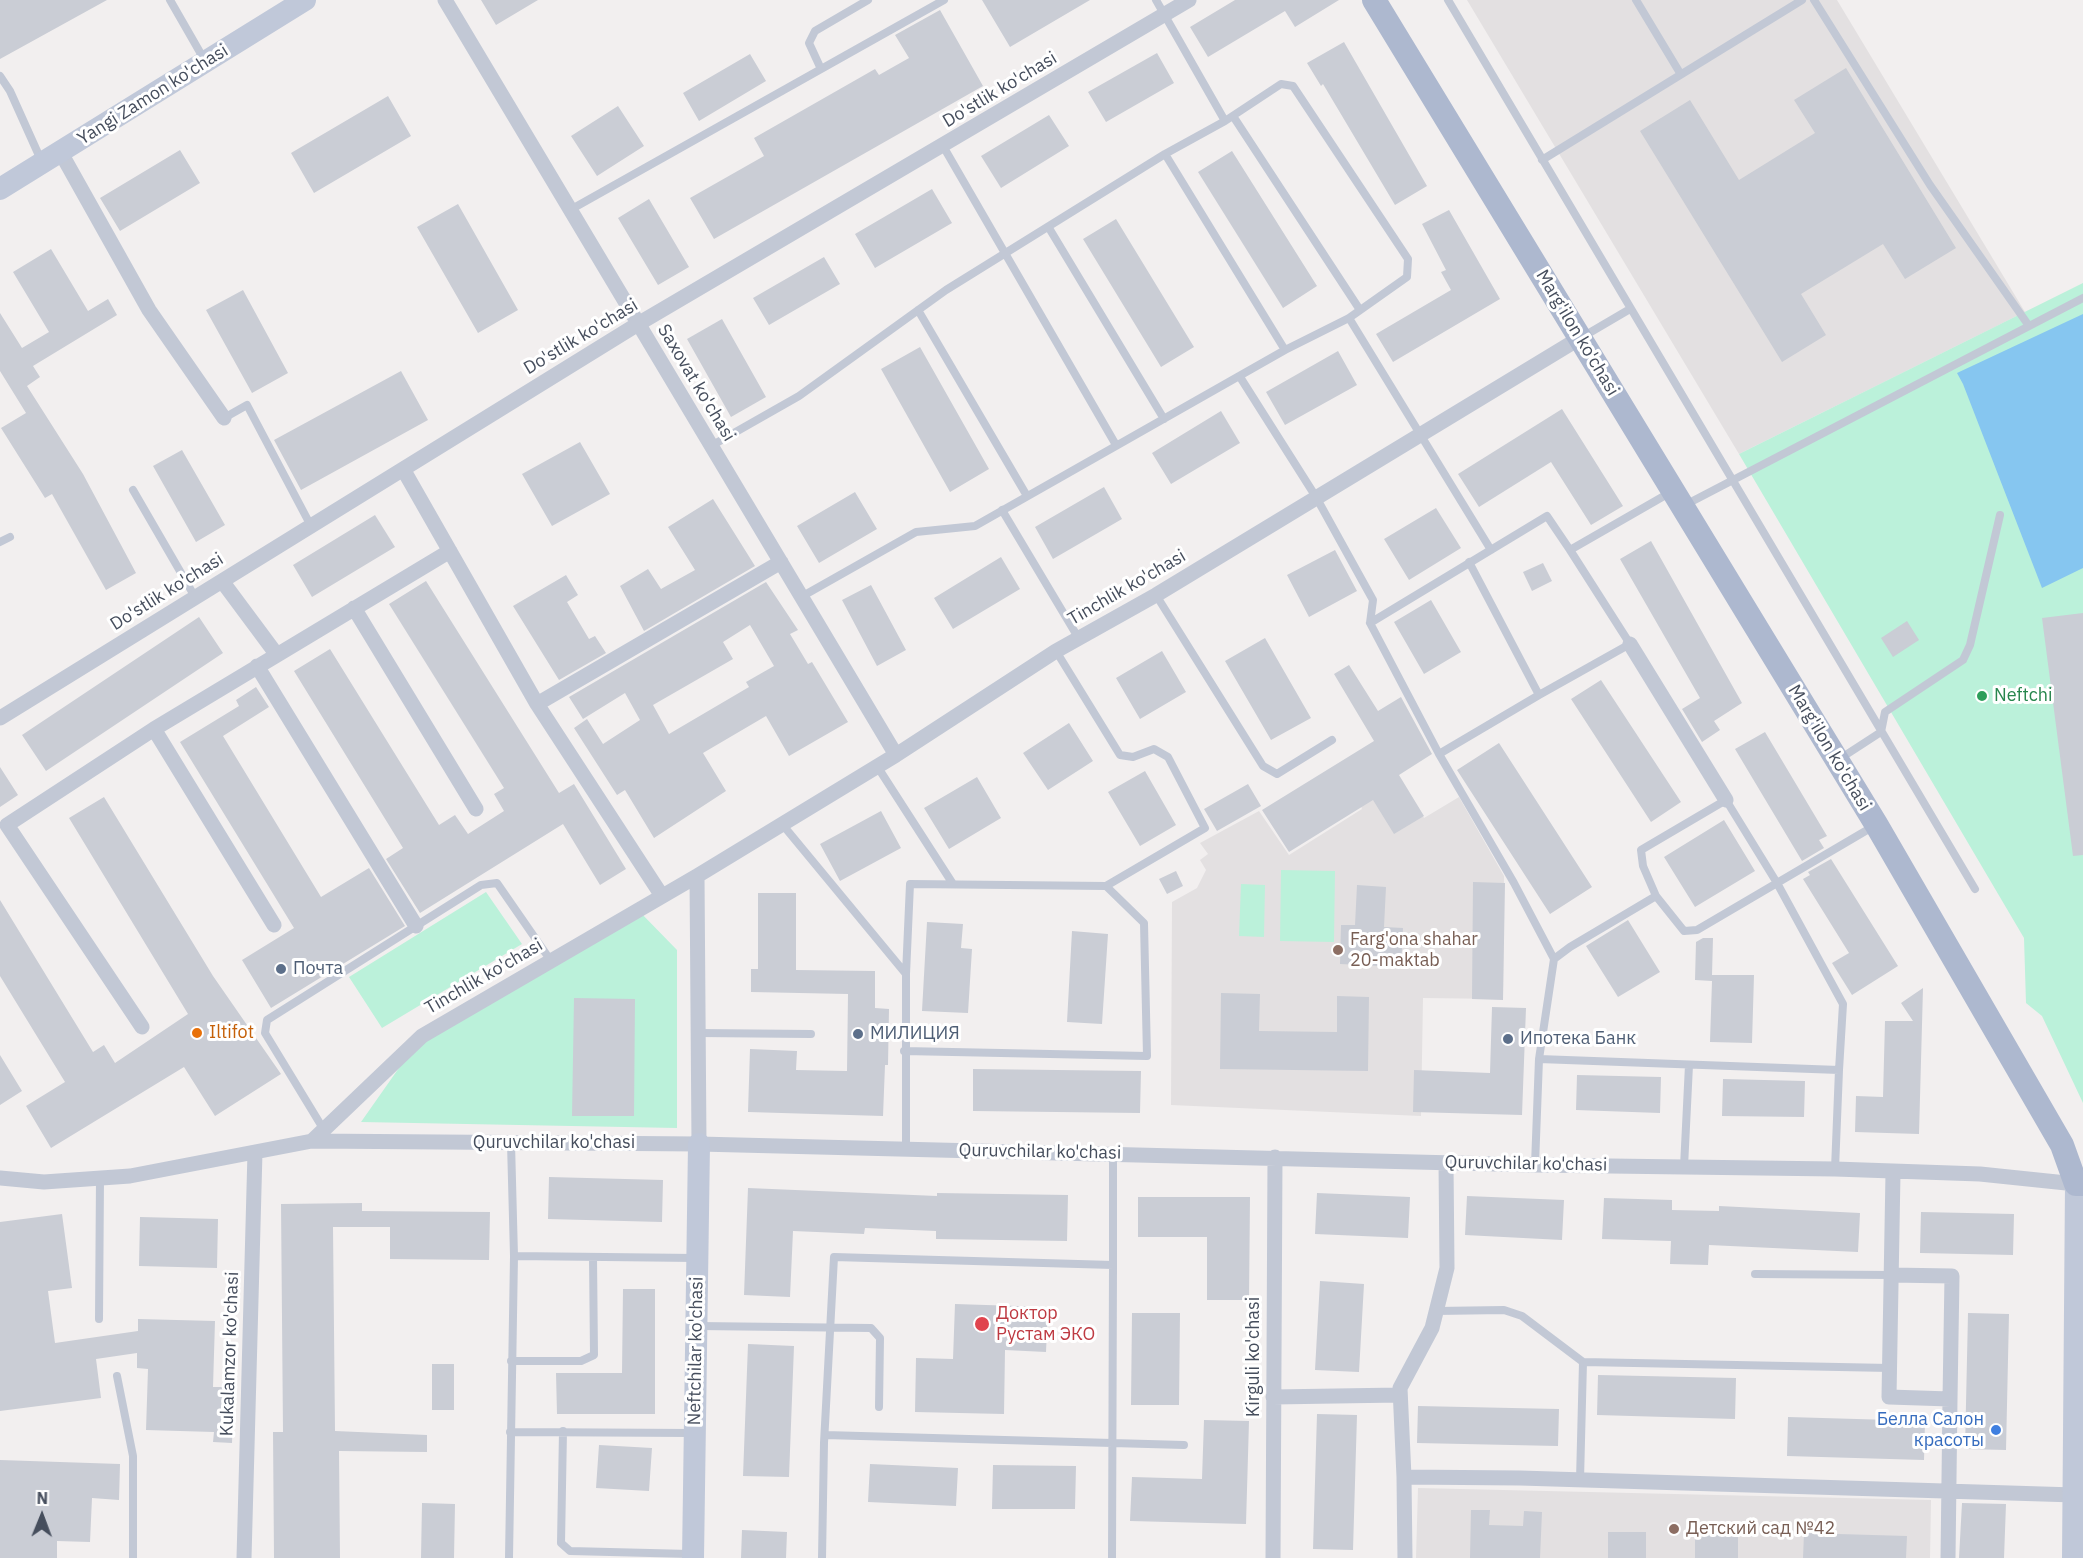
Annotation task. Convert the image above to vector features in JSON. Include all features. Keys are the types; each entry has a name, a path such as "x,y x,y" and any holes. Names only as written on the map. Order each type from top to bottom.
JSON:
{"main road":[{"name":"Marg'ilon ko'chasi","path":"1374,0 2073,1145 2080,1184"}],"street":[{"name":"Yangi Zamon ko'chasi","path":"0,189 305,0"},
{"name":"Saxovat ko'chasi","path":"445,0 896,754"},
{"name":"Do'stlik ko'chasi","path":"1,715 638,324 1189,0"},
{"path":"52,158 149,310 224,418"},
{"name":"Tinchlik ko'chasi","path":"312,1141 422,1036 697,876 877,766 1056,651 1156,596 1580,338"},
{"path":"403,469 537,704 662,896"},
{"path":"142,1027 7,825 154,729 450,551"},
{"path":"537,704 781,562"},
{"path":"222,580 277,655"},
{"path":"354,608 476,809"},
{"path":"1630,644 1726,800"},
{"path":"256,666 416,926"},
{"path":"154,729 274,925"},
{"path":"697,876 699,1144"},
{"name":"Quruvchilar ko'chasi","path":"0,1178 44,1182 130,1176 312,1141 699,1144 1275,1157 1535,1166 1834,1169 1893,1173 1980,1174 2080,1184"},
{"name":"Neftchilar ko'chasi","path":"693,1556 699,1144"},
{"name":"Kukalamzor ko'chasi","path":"244,1558 255,1152"},
{"name":"Kirguli ko'chasi","path":"1273,1558 1275,1157"},
{"path":"1405,1558 1400,1388 1432,1328 1447,1268 1446,1162"},
{"path":"1893,1173 1889,1397 1950,1400"},
{"name":"Marg'ilon ko'chasi","path":"2073,1558 2080,1184"},
{"path":"1891,1275 1952,1276 1948,1558"},
{"path":"1274,1397 1401,1395"},
{"path":"1404,1477 2075,1495"}],"lane":[{"path":"170,0 206,62"},
{"path":"821,69 809,43 815,31 867,0"},
{"path":"570,210 944,0"},
{"path":"1155,0 1225,121"},
{"path":"1448,0 1975,890"},
{"path":"1636,0 1680,73"},
{"path":"1542,160 1802,0"},
{"path":"1814,0 1930,185 2029,326"},
{"path":"0,76 52,158"},
{"path":"711,446 799,396 946,290 1007,255 1165,154 1225,121 1281,84 1293,86 1408,259 1407,277 1349,318 1285,350 975,526 916,532 801,597"},
{"path":"1233,116 1360,310"},
{"path":"943,146 1116,445"},
{"path":"1165,154 1285,350"},
{"path":"1049,228 1164,419"},
{"path":"1570,550 1678,499 1731,479 2083,298"},
{"path":"1580,338 1630,309"},
{"path":"918,310 1028,496"},
{"path":"1349,318 1491,550"},
{"path":"1240,377 1316,497 1373,600 1370,623 1438,754 1514,883 1554,959 1539,1059 1535,1166"},
{"path":"224,418 247,405 311,526"},
{"path":"133,490 195,597"},
{"path":"1002,510 1079,639"},
{"path":"1837,761 1881,732 1885,712 1963,660 1970,645 2000,514"},
{"path":"1370,623 1547,516 1630,644 1539,694 1438,754"},
{"path":"0,542 10,537"},
{"path":"1469,562 1539,694"},
{"path":"1156,596 1263,766 1277,774 1332,740"},
{"path":"906,1149 904,1051 910,884 1106,886 1205,828 1168,757 1154,749 1133,757 1120,755 1056,651"},
{"path":"877,766 953,884"},
{"path":"1834,1169 1843,1004 1777,883 1726,800 1641,850 1642,866 1656,896 1684,930 1697,930 1777,883 1876,825"},
{"path":"782,824 906,974"},
{"path":"324,1130 265,1033 267,1020 482,885 496,883 551,961"},
{"path":"904,1051 1147,1056 1144,923 1106,886"},
{"path":"1554,959 1570,947 1656,896"},
{"path":"698,1033 811,1034"},
{"path":"1539,1059 1839,1070"},
{"path":"1684,1167 1689,1065"},
{"path":"509,1558 514,1256 511,1143"},
{"path":"1112,1558 1113,1153"},
{"path":"99,1319 100,1178"},
{"path":"514,1256 697,1257"},
{"path":"511,1361 581,1361 594,1355 593,1257"},
{"path":"822,1558 829,1326 834,1257 1113,1265"},
{"path":"1755,1274 1891,1275"},
{"path":"1436,1311 1504,1310 1522,1316 1583,1362 1890,1368"},
{"path":"696,1326 871,1328 880,1338 879,1407"},
{"path":"1580,1480 1583,1362"},
{"path":"117,1376 133,1456 132,1558"},
{"path":"563,1431 561,1543 570,1551 693,1556"},
{"path":"510,1432 694,1433"},
{"path":"825,1435 1184,1445"}],"shaded area":[{"path":"1467,0 1837,0 2025,312 1739,454"},
{"name":"Farg'ona shahar 20-maktab","path":"1399,777 1424,818 1459,797 1504,876 1503,999 1423,998 1421,1116 1171,1105 1172,902 1197,888 1206,870 1200,860 1208,854 1200,843 1259,811 1289,855 1362,809 1358,799"},
{"name":"Детский сад №42","path":"1418,1488 1931,1500 1930,1558 1416,1558"}],"green space":[{"name":"Neftchi","path":"2083,283 2083,1103 2042,1016 2026,1003 2024,938 1739,454"},
{"path":"1281,870 1335,871 1334,942 1280,941"},
{"path":"1241,884 1265,885 1264,937 1239,936"},
{"path":"486,892 522,944 382,1028 349,977"},
{"path":"638,910 677,950 677,1128 361,1122 420,1038"}],"water":[{"path":"2083,314 2083,568 2042,588 1957,373"}],"building":[{"path":"0,0 107,0 0,59"},
{"path":"481,0 538,0 496,25"},
{"path":"982,0 1090,0 1010,47"},
{"path":"1235,0 1339,0 1295,27 1285,11 1208,57 1190,27"},
{"path":"940,10 983,86 714,239 690,198 764,156 754,138 875,69 879,75 909,58 895,35"},
{"path":"1344,42 1427,186 1395,205 1323,84 1321,86 1307,63"},
{"path":"1157,53 1174,83 1106,122 1088,92"},
{"path":"750,54 766,81 699,121 683,93"},
{"path":"1846,68 1956,248 1905,279 1883,244 1801,294 1826,335 1782,362 1640,131 1690,100 1739,180 1815,133 1794,100"},
{"path":"388,96 411,136 314,193 291,153"},
{"path":"618,106 644,146 597,176 571,136"},
{"path":"1049,115 1069,146 1001,188 981,156"},
{"path":"180,150 200,183 120,231 100,198"},
{"path":"1232,151 1317,286 1283,308 1198,172"},
{"path":"932,189 952,223 875,268 855,234"},
{"path":"649,199 689,267 658,285 618,218"},
{"path":"458,204 518,310 478,333 417,227"},
{"path":"1449,210 1500,299 1393,362 1376,334 1451,290 1441,272 1446,270 1422,224"},
{"path":"1116,219 1194,347 1161,367 1083,239"},
{"path":"51,249 88,311 108,299 117,315 33,366 40,377 27,386 83,474 136,573 106,590 52,494 45,498 1,428 26,413 0,371 0,313 22,348 49,332 13,272"},
{"path":"824,257 840,284 769,325 753,298"},
{"path":"243,290 288,373 252,393 206,310"},
{"path":"722,319 766,397 731,417 687,339"},
{"path":"920,347 989,469 950,492 881,369"},
{"path":"1338,351 1357,385 1285,425 1266,392"},
{"path":"401,371 428,420 301,490 274,440"},
{"path":"1562,409 1623,506 1591,525 1551,462 1479,507 1458,474"},
{"path":"1221,411 1240,443 1171,484 1152,453"},
{"path":"580,442 610,494 552,526 522,474"},
{"path":"182,450 225,525 196,542 153,466"},
{"path":"1104,487 1122,519 1053,559 1035,527"},
{"path":"855,492 877,529 819,563 797,526"},
{"path":"713,499 755,566 644,631 620,586 648,569 661,589 695,570 668,527"},
{"path":"1436,508 1461,548 1409,580 1384,539"},
{"path":"375,515 395,547 312,597 293,565"},
{"path":"1651,541 1742,703 1714,721 1720,730 1702,742 1682,709 1700,698 1620,559"},
{"path":"1335,550 1357,591 1309,617 1287,575"},
{"path":"1001,557 1020,589 953,629 934,598"},
{"path":"1543,563 1552,581 1532,591 1523,572"},
{"path":"566,575 578,595 567,602 589,639 595,636 606,653 559,680 513,606"},
{"path":"426,581 559,793 574,784 626,869 600,885 563,824 420,913 386,859 403,848 294,671 330,649 439,825 455,815 468,834 504,811 494,794 504,788 389,604"},
{"path":"766,582 798,630 790,634 808,664 812,662 848,722 789,756 766,716 703,753 726,791 654,838 625,790 617,795 574,728 587,719 603,744 640,720 625,693 583,719 569,697","holes":["750,625 774,666 746,682 749,687 669,734 653,705 733,659 723,642"]},
{"path":"871,585 906,650 877,666 842,600"},
{"path":"1431,600 1461,652 1424,674 1394,622"},
{"path":"2083,613 2083,855 2073,856 2042,618"},
{"path":"199,617 223,653 46,771 22,735"},
{"path":"1907,621 1919,640 1893,657 1881,638"},
{"path":"1265,638 1311,718 1271,740 1225,661"},
{"path":"1162,651 1186,692 1140,719 1116,678"},
{"path":"1349,665 1378,711 1401,697 1432,754 1399,775 1424,816 1394,834 1373,800 1289,852 1262,810 1374,741 1334,674"},
{"path":"1601,680 1681,802 1651,822 1571,699"},
{"path":"256,687 269,707 223,736 321,897 369,868 405,926 271,1008 242,960 294,928 180,742 239,706 236,700"},
{"path":"1069,723 1093,761 1048,790 1023,753"},
{"path":"1765,732 1827,836 1819,840 1824,848 1802,861 1735,749"},
{"path":"1499,743 1592,887 1550,914 1457,770"},
{"path":"0,767 18,795 0,807"},
{"path":"1145,771 1176,825 1140,846 1108,792"},
{"path":"977,777 1001,818 949,849 924,808"},
{"path":"1248,784 1261,806 1217,831 1204,809"},
{"path":"104,797 213,976 281,1074 215,1116 184,1067 51,1148 26,1106 65,1082 0,976 0,900 93,1052 104,1045 115,1063 188,1014 69,818"},
{"path":"881,811 901,848 840,881 820,844"},
{"path":"1724,820 1755,871 1695,907 1664,857"},
{"path":"1831,859 1898,966 1852,995 1832,963 1849,953 1803,879 1810,875 1808,872"},
{"path":"1176,871 1183,886 1167,894 1159,879"},
{"path":"1473,882 1505,883 1503,1000 1472,999"},
{"path":"1357,885 1386,887 1384,927 1403,928 1401,967 1340,964 1341,925 1355,925"},
{"path":"758,893 796,893 796,970 875,971 875,1008 889,1009 888,1065 885,1065 883,1116 748,1112 750,1049 797,1051 796,1070 847,1071 848,994 751,992 751,969 758,969"},
{"path":"1628,920 1660,972 1618,997 1586,946"},
{"path":"927,922 963,924 961,948 972,949 968,1013 922,1011"},
{"path":"1072,931 1108,934 1102,1024 1067,1022"},
{"path":"1703,938 1713,938 1712,975 1754,975 1752,1043 1710,1042 1712,981 1695,980 1696,942"},
{"path":"1923,988 1919,1134 1855,1132 1856,1096 1883,1097 1885,1021 1913,1021 1901,1003"},
{"path":"1221,993 1260,994 1259,1031 1337,1032 1337,996 1369,997 1368,1071 1220,1069"},
{"path":"574,998 635,999 634,1116 572,1116"},
{"name":"Ипотека Банк","path":"1492,1007 1526,1008 1522,1115 1413,1112 1414,1070 1490,1073"},
{"path":"0,1055 22,1091 0,1105"},
{"path":"973,1069 1141,1071 1140,1113 973,1111"},
{"path":"1577,1075 1661,1077 1660,1113 1576,1110"},
{"path":"1723,1079 1805,1081 1804,1117 1722,1116"},
{"path":"549,1177 663,1180 662,1222 548,1219"},
{"path":"748,1188 937,1196 937,1193 1068,1195 1067,1241 936,1239 936,1231 865,1228 864,1234 793,1231 790,1297 744,1295"},
{"path":"1317,1193 1410,1197 1408,1238 1315,1234"},
{"path":"1467,1196 1564,1200 1562,1240 1465,1235"},
{"path":"1138,1197 1250,1197 1249,1300 1207,1300 1207,1237 1138,1237"},
{"path":"1604,1198 1672,1200 1672,1210 1719,1211 1719,1206 1860,1213 1858,1252 1709,1245 1708,1265 1670,1264 1671,1241 1602,1239"},
{"path":"362,1203 362,1211 490,1212 489,1260 390,1259 390,1227 333,1227 335,1431 427,1435 427,1452 339,1451 340,1558 274,1558 273,1432 283,1432 281,1204"},
{"path":"1921,1212 2014,1214 2013,1255 1920,1253"},
{"path":"62,1214 72,1288 48,1291 55,1343 138,1331 138,1319 215,1321 213,1387 234,1387 232,1443 213,1442 214,1432 146,1430 148,1369 137,1368 137,1353 96,1359 101,1398 0,1411 0,1222"},
{"path":"140,1217 218,1219 217,1268 139,1266"},
{"path":"1320,1281 1364,1284 1359,1372 1315,1370"},
{"path":"623,1289 655,1289 655,1414 557,1414 556,1373 622,1373"},
{"path":"955,1304 1048,1307 1046,1352 1005,1350 1004,1414 915,1412 916,1358 953,1359"},
{"path":"1132,1313 1180,1313 1179,1405 1131,1405"},
{"path":"1968,1313 2009,1314 2006,1450 1965,1449"},
{"path":"748,1344 794,1346 789,1477 743,1476"},
{"path":"432,1364 454,1364 454,1410 432,1410"},
{"path":"1598,1375 1736,1378 1735,1419 1597,1415"},
{"path":"1418,1406 1559,1409 1558,1446 1417,1443"},
{"path":"1317,1414 1357,1415 1353,1550 1313,1549"},
{"path":"1788,1417 1925,1421 1924,1460 1787,1456"},
{"path":"1204,1420 1249,1421 1246,1524 1130,1521 1132,1477 1202,1479"},
{"path":"599,1445 652,1448 649,1491 596,1488"},
{"path":"0,1460 120,1464 119,1500 92,1498 90,1542 57,1541 57,1558 0,1558"},
{"path":"870,1464 958,1468 956,1506 868,1502"},
{"path":"993,1465 1076,1466 1075,1509 992,1509"},
{"path":"422,1503 455,1504 454,1558 421,1558"},
{"path":"1962,1503 2006,1504 2004,1558 1959,1558"},
{"path":"1471,1510 1490,1510 1489,1525 1523,1526 1524,1511 1542,1512 1540,1558 1470,1558"},
{"path":"742,1530 787,1532 786,1558 741,1558"},
{"path":"1608,1532 1646,1532 1646,1558 1608,1558"},
{"path":"1695,1533 1738,1533 1738,1558 1695,1558"},
{"path":"1804,1533 1907,1536 1906,1558 1803,1558"}],"place":[{"name":"Neftchi","path":"1982,696"},
{"name":"Farg'ona shahar 20-maktab","path":"1338,950"},
{"name":"Почта","path":"281,969"},
{"name":"Iltifot","path":"197,1033"},
{"name":"МИЛИЦИЯ","path":"858,1034"},
{"name":"Ипотека Банк","path":"1508,1039"},
{"name":"Доктор Рустам ЭКО","path":"982,1324"},
{"name":"Белла Салон красоты","path":"1996,1430"},
{"name":"Детский сад №42","path":"1674,1529"}]}
